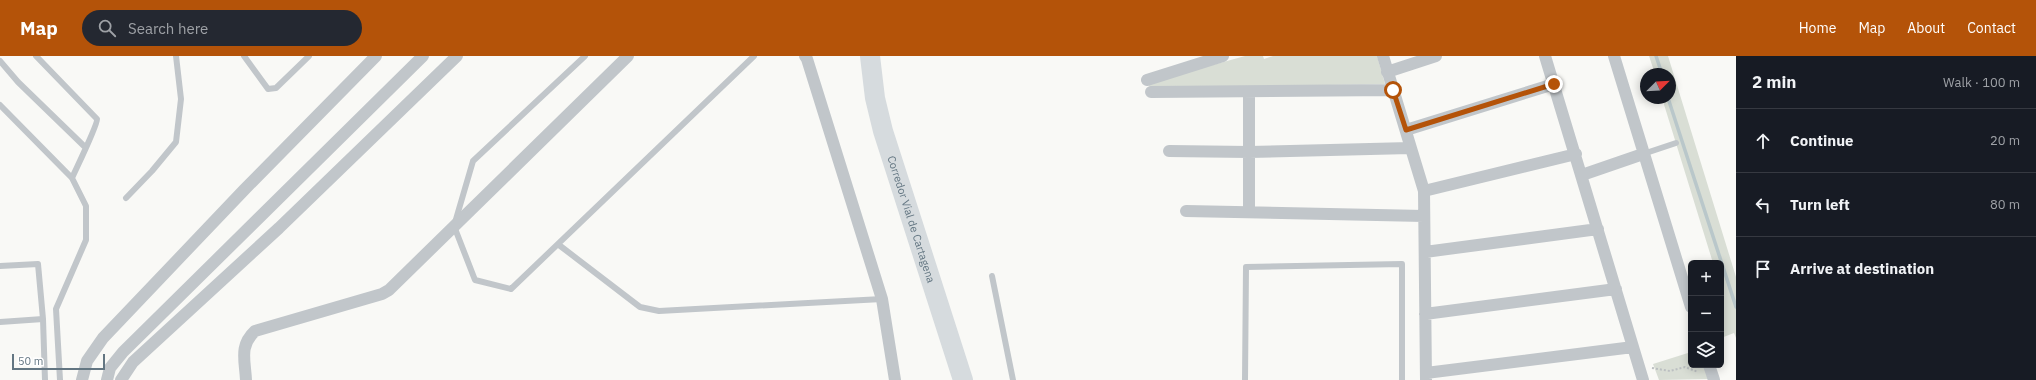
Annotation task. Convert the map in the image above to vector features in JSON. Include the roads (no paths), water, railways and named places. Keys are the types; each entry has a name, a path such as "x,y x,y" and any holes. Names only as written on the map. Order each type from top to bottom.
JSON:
{"main road":[{"name":"Corredor Vial de Cartagena","path":"870,56 875,98 883,131 963,380"}],"street":[{"path":"82,380 87,361 103,338 244,190 376,56"},
{"path":"107,380 110,368 123,352 424,56"},
{"path":"121,380 133,362 279,228 457,56"},
{"path":"246,380 244,347 247,338 255,331 382,294 389,290 628,56"},
{"path":"1223,56 1149,86 1249,92 1393,90"},
{"path":"1383,56 1424,191 1426,376 1633,347"},
{"path":"1387,72 1436,56"},
{"path":"1545,56 1644,380"},
{"path":"1614,56 1688,297"},
{"path":"806,57 882,299 894,380"},
{"path":"1406,130 1554,84"},
{"path":"1249,92 1249,212"},
{"path":"1169,151 1249,152 1410,148"},
{"path":"1424,191 1576,154"},
{"path":"1582,175 1643,154"},
{"path":"1186,211 1424,216"},
{"path":"1425,252 1598,229"},
{"path":"1426,314 1616,289"}],"lane":[{"path":"36,56 97,119 98,124 85,147 72,178"},
{"path":"126,198 152,171 176,142 181,99 176,56"},
{"path":"244,56 268,89 276,88 310,56"},
{"path":"585,56 473,161 454,226 475,280 511,289 559,245 754,56"},
{"path":"0,61 18,82 85,147"},
{"path":"0,105 72,178 86,206 86,240 56,309 60,380"},
{"path":"1643,154 1676,143"},
{"path":"559,245 640,307 659,310 882,299"},
{"path":"0,266 38,264 44,319 45,380"},
{"path":"1245,380 1246,267 1402,264 1402,380"},
{"path":"992,276 1013,380"},
{"path":"0,322 44,319"}],"waterway":[{"path":"1656,56 1660,68"},
{"path":"1670,104 1736,307"}]}
